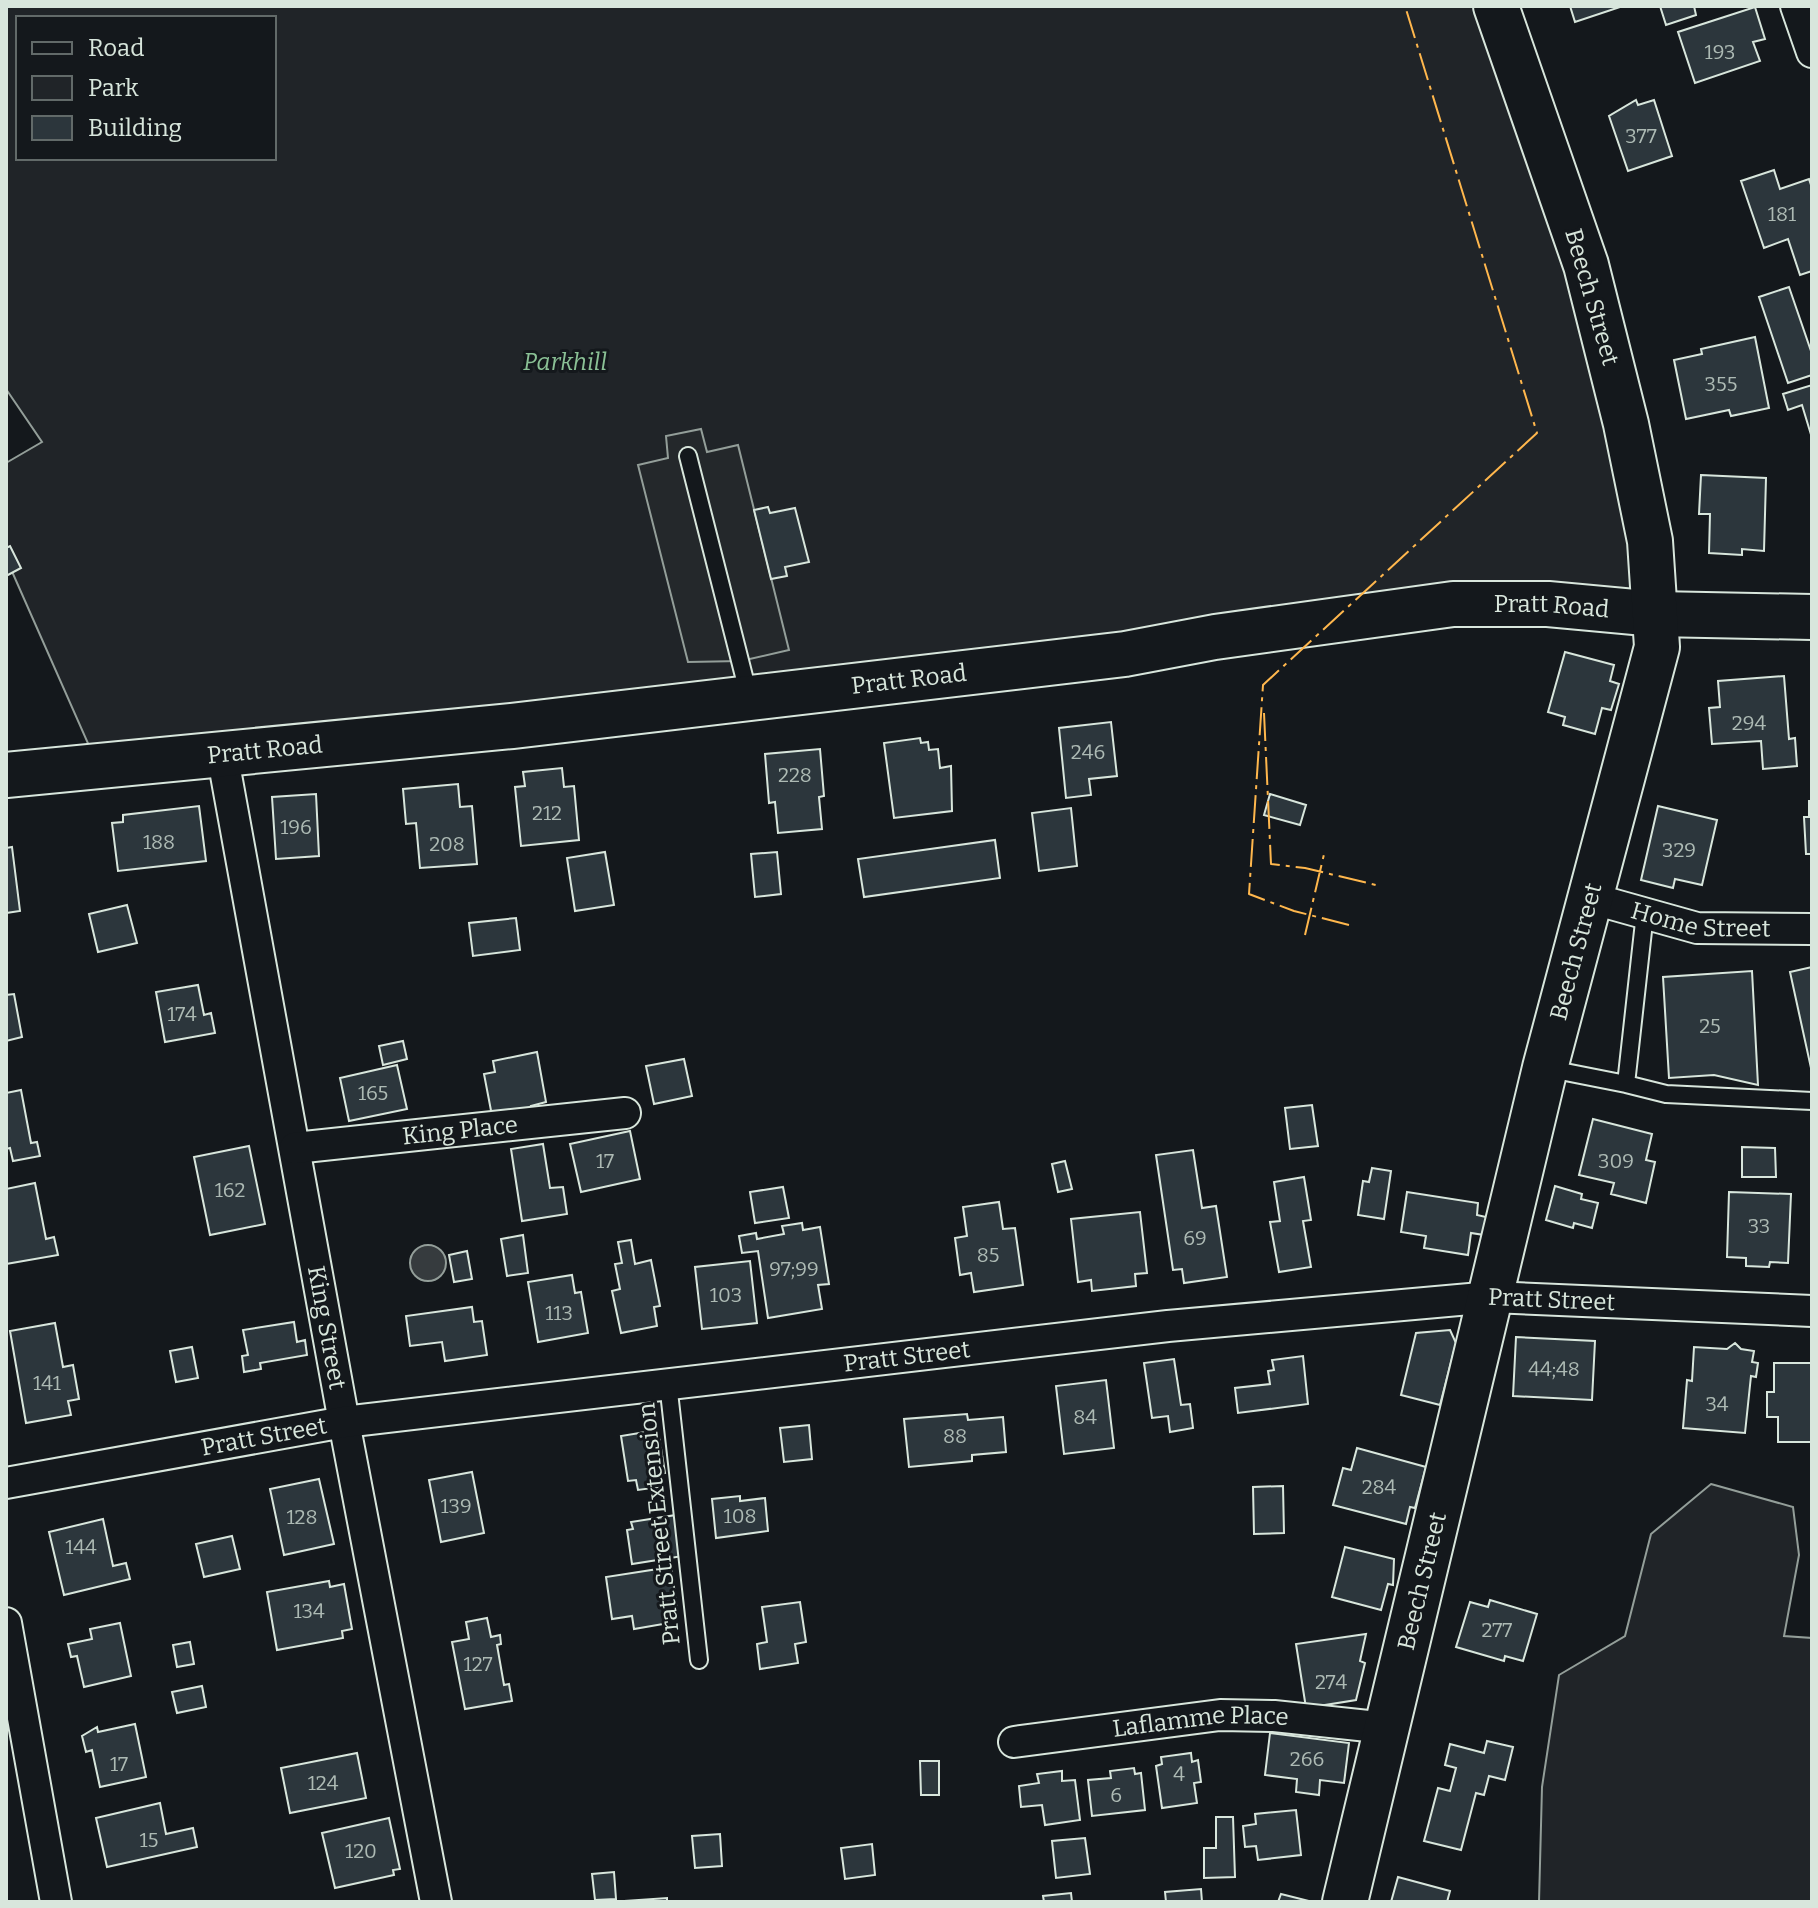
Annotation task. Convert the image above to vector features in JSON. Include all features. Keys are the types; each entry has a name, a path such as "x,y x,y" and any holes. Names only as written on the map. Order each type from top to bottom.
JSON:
{"street":[{"name":"Beech Street","path":"1345,1902 1545,1068 1655,659 1656,614 1650,541 1629,438 1586,265 1496,6"},
{"path":"1796,6 1812,52"},
{"name":"Pratt Road","path":"6,775 512,726 1125,654 1215,637 1453,604 1561,605 1656,614 1812,617"},
{"name":"King Street","path":"222,753 344,1422 436,1902"},
{"name":"Home Street","path":"1590,898 1697,928 1812,929"},
{"name":"King Place","path":"295,1148 625,1113"},
{"name":"Pratt Street","path":"6,1483 344,1422 1168,1326 1492,1297 1812,1311"},
{"path":"6,1623 56,1902"},
{"name":"Laflamme Place","path":"1014,1742 1220,1715 1274,1716 1387,1728"}],"lane":[{"path":"688,456 750,698"},
{"path":"1626,1084 1645,913"},
{"path":"1545,1068 1666,1094 1812,1101"},
{"name":"Pratt Street Extension","path":"668,1383 699,1660"}],"green space":[{"name":"Parkhill","path":"6,6 1496,6 1656,614 1615,608 98,766 6,558 6,463 42,442 6,389"},
{"path":"1711,1484 1793,1507 1799,1555 1784,1636 1812,1638 1812,1902 1539,1902 1542,1787 1559,1675 1625,1636 1651,1534"}],"shaded area":[{"path":"701,429 707,452 738,445 789,650 741,661 688,662 638,465 668,458 666,436"},
{"path":"428,1245 441,1250 446,1263 441,1276 428,1281 415,1276 410,1263 415,1250"}],"building":[{"path":"1570,6 1620,6 1620,7 1575,22"},
{"path":"1660,6 1694,6 1696,15 1666,25"},
{"path":"1755,7 1765,39 1753,42 1760,61 1695,83 1678,32"},
{"path":"1636,100 1638,105 1654,100 1672,156 1628,171 1609,116"},
{"path":"1774,170 1780,189 1809,179 1812,188 1812,271 1800,275 1788,239 1764,248 1741,181"},
{"path":"1789,287 1812,354 1812,375 1788,383 1759,297"},
{"path":"1755,337 1769,408 1731,416 1729,410 1686,419 1674,360 1702,354 1701,349"},
{"path":"1812,385 1812,438 1802,405 1788,410 1783,394"},
{"path":"1701,475 1766,478 1764,551 1742,549 1742,555 1709,553 1710,514 1699,514"},
{"path":"768,507 770,513 795,508 809,562 785,567 787,576 771,579 754,510"},
{"path":"10,546 21,568 6,576 6,548"},
{"path":"1565,652 1614,665 1610,681 1619,684 1611,710 1602,708 1595,734 1563,725 1565,717 1548,712"},
{"path":"1784,676 1789,739 1795,738 1797,766 1763,769 1761,741 1712,744 1709,708 1720,707 1718,681"},
{"path":"1111,722 1117,776 1089,779 1091,795 1066,798 1059,728"},
{"path":"920,738 921,743 928,742 929,750 938,749 940,768 951,766 952,811 894,818 884,743"},
{"path":"820,749 824,796 819,797 822,829 778,833 775,802 769,803 765,754"},
{"path":"562,768 564,787 574,786 579,840 521,846 515,787 525,786 523,772"},
{"path":"458,784 460,807 472,806 477,864 420,868 416,823 406,824 403,789"},
{"path":"316,794 319,856 276,859 272,797"},
{"path":"1270,794 1306,805 1300,825 1264,815"},
{"path":"1809,801 1812,801 1812,869 1811,854 1806,854 1804,817 1809,817"},
{"path":"199,806 206,861 118,871 112,823 123,822 123,815"},
{"path":"1658,806 1717,820 1702,885 1675,879 1673,888 1641,880"},
{"path":"1071,808 1077,866 1039,871 1032,813"},
{"path":"995,840 1000,878 864,897 858,859"},
{"path":"12,847 20,911 6,913 6,848"},
{"path":"605,852 614,905 575,911 567,858"},
{"path":"777,852 781,894 755,897 751,854"},
{"path":"127,905 137,943 98,952 89,914"},
{"path":"516,918 520,950 473,956 469,923"},
{"path":"1812,967 1812,1068 1811,1068 1790,972"},
{"path":"1752,971 1758,1085 1714,1075 1669,1078 1663,977"},
{"path":"198,985 204,1015 211,1013 215,1033 165,1042 156,992"},
{"path":"14,994 22,1037 6,1041 6,995"},
{"path":"403,1041 407,1059 383,1065 379,1046"},
{"path":"537,1052 546,1102 531,1106 533,1114 493,1121 484,1074 495,1072 493,1061"},
{"path":"684,1059 692,1096 654,1104 646,1066"},
{"path":"397,1065 407,1109 349,1121 340,1078"},
{"path":"21,1090 31,1143 37,1142 40,1156 13,1161 10,1148 6,1149 6,1093"},
{"path":"1312,1105 1318,1146 1290,1149 1285,1108"},
{"path":"1593,1119 1652,1134 1646,1160 1655,1162 1646,1203 1611,1194 1614,1183 1579,1175"},
{"path":"630,1131 640,1179 581,1192 570,1144"},
{"path":"543,1144 550,1188 563,1187 567,1214 522,1221 511,1149"},
{"path":"249,1146 265,1224 210,1235 194,1157"},
{"path":"1742,1147 1775,1148 1776,1177 1742,1177"},
{"path":"1193,1150 1202,1208 1216,1206 1227,1277 1184,1283 1182,1269 1173,1270 1156,1155"},
{"path":"1065,1161 1072,1189 1058,1192 1052,1164"},
{"path":"1372,1168 1391,1171 1384,1219 1358,1215 1363,1181 1369,1182"},
{"path":"1304,1177 1311,1220 1303,1221 1311,1267 1279,1272 1270,1222 1280,1221 1274,1182"},
{"path":"35,1183 46,1239 54,1237 58,1255 6,1264 6,1189"},
{"path":"1555,1186 1582,1194 1581,1199 1598,1203 1592,1228 1574,1223 1573,1228 1546,1220"},
{"path":"783,1187 789,1218 755,1223 750,1192"},
{"path":"1407,1192 1478,1203 1477,1215 1486,1217 1484,1235 1471,1233 1468,1255 1424,1248 1426,1236 1401,1232"},
{"path":"1729,1192 1791,1194 1788,1263 1770,1262 1769,1267 1746,1266 1746,1258 1727,1257"},
{"path":"999,1202 1003,1229 1015,1228 1023,1285 974,1292 971,1273 960,1275 955,1238 967,1236 963,1207"},
{"path":"1140,1212 1147,1273 1135,1274 1136,1286 1092,1291 1091,1280 1078,1282 1071,1219"},
{"path":"802,1223 803,1230 820,1227 829,1284 818,1285 822,1309 768,1318 758,1251 742,1253 739,1236 756,1233 757,1239 784,1234 782,1226"},
{"path":"523,1235 528,1273 507,1276 501,1239"},
{"path":"631,1240 635,1264 651,1260 660,1306 654,1307 657,1326 621,1333 612,1291 620,1289 615,1264 622,1263 618,1242"},
{"path":"467,1251 472,1279 454,1282 449,1255"},
{"path":"750,1261 757,1323 702,1329 695,1267"},
{"path":"572,1275 575,1293 581,1292 588,1333 538,1342 528,1282"},
{"path":"472,1307 474,1322 482,1321 487,1355 445,1361 442,1342 410,1346 406,1316"},
{"path":"294,1322 297,1342 305,1340 307,1355 260,1363 261,1369 244,1372 242,1356 248,1355 243,1330"},
{"path":"55,1323 63,1367 73,1365 79,1399 68,1401 71,1415 26,1423 10,1331"},
{"path":"1450,1330 1456,1343 1440,1405 1401,1395 1416,1333"},
{"path":"1516,1337 1595,1341 1592,1400 1513,1396"},
{"path":"1735,1343 1741,1349 1754,1351 1752,1362 1758,1363 1756,1377 1751,1376 1745,1433 1683,1428 1687,1380 1692,1381 1694,1347 1727,1349"},
{"path":"192,1347 198,1378 176,1382 170,1351"},
{"path":"1303,1356 1308,1404 1238,1413 1235,1388 1270,1384 1268,1371 1274,1370 1272,1360"},
{"path":"1174,1359 1181,1405 1190,1404 1193,1428 1170,1432 1168,1416 1152,1418 1144,1363"},
{"path":"1774,1363 1812,1363 1812,1442 1778,1442 1778,1417 1767,1417 1767,1392 1774,1392"},
{"path":"1106,1380 1114,1448 1064,1454 1056,1386"},
{"path":"967,1414 968,1420 1003,1417 1006,1452 972,1455 972,1461 909,1467 904,1419"},
{"path":"809,1425 812,1459 784,1462 780,1428"},
{"path":"658,1430 665,1473 659,1474 660,1487 638,1490 636,1480 628,1481 621,1436"},
{"path":"1357,1448 1426,1467 1415,1508 1410,1507 1406,1524 1333,1505 1343,1468 1351,1470"},
{"path":"472,1472 484,1533 441,1542 429,1480"},
{"path":"319,1479 334,1544 284,1555 270,1489"},
{"path":"1283,1486 1284,1533 1254,1534 1253,1487"},
{"path":"740,1496 740,1501 765,1498 768,1531 716,1538 712,1499"},
{"path":"676,1515 683,1556 632,1564 627,1530 633,1529 631,1522"},
{"path":"103,1519 113,1566 126,1563 130,1579 64,1595 49,1532"},
{"path":"232,1536 240,1569 204,1577 196,1544"},
{"path":"1345,1547 1394,1559 1393,1585 1388,1584 1381,1610 1332,1597"},
{"path":"671,1567 677,1608 666,1610 669,1623 634,1629 632,1616 612,1619 606,1577"},
{"path":"329,1581 330,1587 344,1584 352,1629 342,1631 343,1638 277,1650 267,1592"},
{"path":"1490,1600 1537,1614 1523,1661 1505,1656 1504,1661 1456,1647 1470,1602 1488,1607"},
{"path":"800,1602 806,1642 795,1644 798,1663 760,1669 757,1644 767,1642 762,1607"},
{"path":"487,1618 491,1637 500,1635 501,1644 497,1645 504,1685 509,1684 512,1701 465,1709 452,1642 469,1639 466,1622"},
{"path":"120,1623 131,1676 84,1687 77,1656 71,1657 68,1644 92,1639 90,1629"},
{"path":"1366,1634 1360,1661 1365,1663 1356,1700 1306,1708 1296,1644"},
{"path":"190,1642 194,1664 177,1667 173,1645"},
{"path":"202,1686 206,1707 177,1713 172,1692"},
{"path":"135,1724 146,1777 100,1787 92,1750 86,1752 82,1736 97,1727 98,1732"},
{"path":"1270,1733 1349,1743 1344,1783 1320,1780 1319,1795 1296,1792 1297,1779 1265,1775"},
{"path":"1487,1741 1513,1747 1505,1780 1489,1776 1484,1795 1476,1793 1461,1850 1424,1841 1438,1788 1450,1791 1456,1768 1445,1765 1450,1744 1484,1753"},
{"path":"357,1753 366,1798 290,1813 281,1768"},
{"path":"1191,1753 1192,1762 1198,1760 1201,1782 1194,1783 1197,1803 1162,1808 1156,1766 1162,1764 1161,1757"},
{"path":"920,1761 939,1761 939,1795 921,1795"},
{"path":"1134,1768 1135,1774 1141,1773 1145,1810 1092,1816 1088,1780 1111,1778 1110,1771"},
{"path":"1062,1771 1062,1781 1075,1780 1080,1820 1045,1825 1042,1805 1021,1807 1019,1786 1039,1783 1037,1774"},
{"path":"160,1803 166,1834 193,1828 197,1847 107,1867 96,1818"},
{"path":"1296,1810 1301,1855 1258,1860 1256,1846 1245,1847 1243,1826 1256,1824 1255,1814"},
{"path":"1216,1817 1233,1817 1235,1877 1204,1878 1204,1848 1216,1848"},
{"path":"389,1818 400,1869 393,1870 394,1875 335,1888 322,1833"},
{"path":"720,1834 722,1866 695,1868 692,1836"},
{"path":"1085,1838 1090,1874 1056,1878 1052,1841"},
{"path":"872,1844 875,1875 845,1879 841,1848"},
{"path":"614,1872 616,1899 595,1900 592,1874"},
{"path":"1398,1877 1450,1891 1447,1902 1391,1902"},
{"path":"1201,1889 1202,1902 1166,1902 1165,1892"},
{"path":"1071,1893 1072,1902 1044,1902 1043,1896"},
{"path":"1281,1894 1309,1901 1309,1902 1278,1902"},
{"path":"667,1898 667,1902 625,1902 625,1901"}],"power":[{"path":"1349,925 1294,911 1249,894 1263,685 1537,433 1405,6"},
{"path":"1264,713 1271,864 1305,868 1376,885"},
{"path":"1305,935 1325,850"}]}
